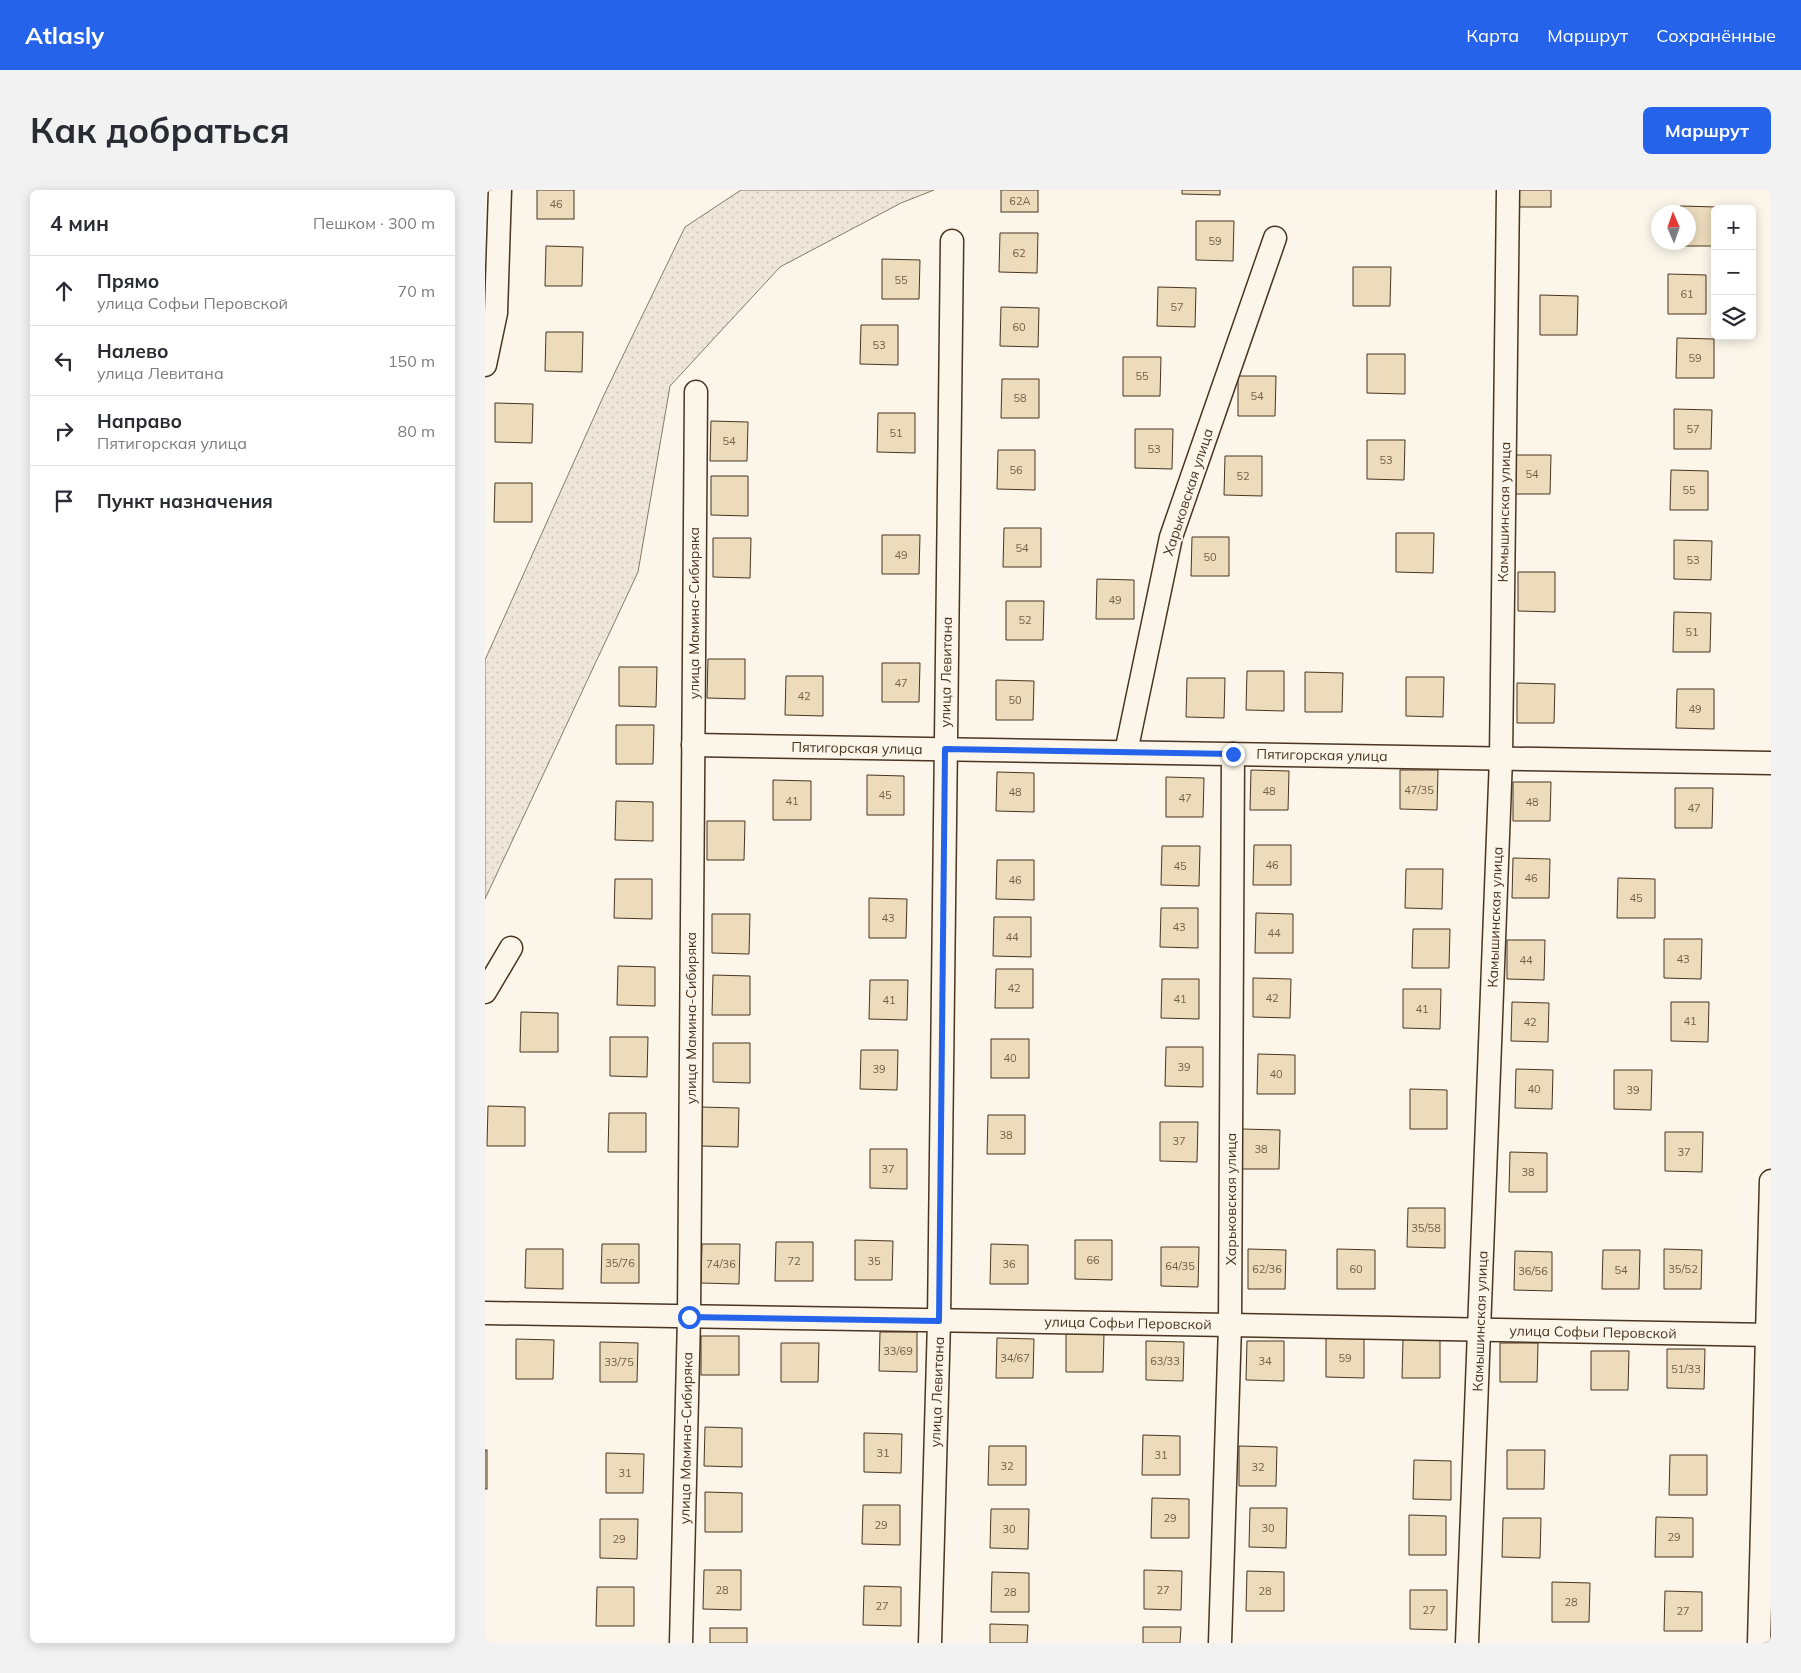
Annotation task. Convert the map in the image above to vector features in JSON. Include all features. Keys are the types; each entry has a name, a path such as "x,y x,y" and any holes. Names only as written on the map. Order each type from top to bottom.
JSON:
{"street":[{"path":"485,365 496,313 500,190"},
{"name":"Камышинская улица","path":"1467,1643 1501,758 1508,190"},
{"name":"Харьковская улица","path":"1126,752 1171,537 1275,238"},
{"name":"улица Левитана","path":"930,1643 939,1321 953,241"},
{"name":"улица Мамина-Сибиряка","path":"681,1643 689,1317 696,392"},
{"name":"Пятигорская улица","path":"693,745 1771,763"},
{"name":"Харьковская улица","path":"1220,1643 1230,1325 1233,754"},
{"path":"485,992 511,948"},
{"path":"1759,1643 1766,1606 1771,1181"},
{"name":"улица Софьи Перовской","path":"485,1313 1769,1335"}],"shaded area":[{"path":"741,190 934,190 901,203 780,267 670,386 638,572 485,899 485,660 603,397 685,227"}],"building":[{"path":"537,190 574,190 574,219 537,219"},
{"path":"1001,190 1038,190 1038,212 1001,212"},
{"path":"1182,190 1220,190 1220,195 1182,194"},
{"path":"1513,190 1551,190 1551,207 1513,207"},
{"path":"1696,206 1711,207 1711,246 1696,246"},
{"path":"1196,221 1234,221 1233,261 1196,260"},
{"path":"1000,233 1038,233 1037,273 999,272"},
{"path":"546,246 583,247 582,286 545,286"},
{"path":"882,259 920,260 919,299 882,299"},
{"path":"1353,267 1391,267 1390,306 1353,306"},
{"path":"1668,274 1706,275 1706,314 1668,314"},
{"path":"1158,287 1196,288 1195,327 1157,326"},
{"path":"1540,295 1578,296 1577,335 1540,335"},
{"path":"1001,307 1039,308 1038,347 1000,346"},
{"path":"861,325 898,325 898,365 860,364"},
{"path":"546,332 583,332 582,372 545,371"},
{"path":"1677,338 1714,340 1714,378 1676,378"},
{"path":"1367,354 1405,354 1405,394 1367,393"},
{"path":"1123,357 1161,357 1160,396 1123,396"},
{"path":"1238,376 1276,376 1275,416 1238,416"},
{"path":"1002,379 1039,379 1039,418 1001,418"},
{"path":"495,403 533,404 532,443 495,442"},
{"path":"1674,409 1712,410 1711,449 1674,449"},
{"path":"878,413 915,413 915,453 877,452"},
{"path":"711,421 748,422 747,461 710,461"},
{"path":"1135,429 1173,429 1172,469 1135,468"},
{"path":"1367,440 1405,440 1404,480 1367,479"},
{"path":"998,450 1035,450 1035,490 997,489"},
{"path":"1513,455 1551,455 1550,494 1513,494"},
{"path":"1225,456 1262,456 1262,496 1224,495"},
{"path":"1671,470 1708,471 1708,510 1670,510"},
{"path":"711,476 748,476 748,516 711,515"},
{"path":"495,483 532,483 532,522 494,522"},
{"path":"1004,528 1041,528 1041,567 1003,567"},
{"path":"1396,533 1434,533 1433,573 1396,572"},
{"path":"882,535 920,535 919,574 882,574"},
{"path":"1192,537 1229,537 1229,576 1191,576"},
{"path":"713,538 751,538 750,578 713,577"},
{"path":"1674,540 1712,541 1711,580 1674,579"},
{"path":"1518,572 1555,572 1555,612 1518,611"},
{"path":"1097,579 1134,580 1134,619 1096,619"},
{"path":"1006,601 1044,601 1043,640 1006,640"},
{"path":"1674,612 1711,613 1710,652 1673,652"},
{"path":"708,659 745,659 745,699 707,698"},
{"path":"882,663 920,663 919,702 882,702"},
{"path":"619,667 657,667 656,707 619,706"},
{"path":"1247,671 1284,671 1284,711 1246,710"},
{"path":"1305,672 1343,673 1342,712 1305,712"},
{"path":"786,676 823,676 823,716 785,715"},
{"path":"1406,677 1444,677 1443,717 1406,716"},
{"path":"1187,678 1225,678 1224,718 1186,717"},
{"path":"996,680 1034,681 1033,720 996,720"},
{"path":"1517,683 1555,684 1554,723 1517,723"},
{"path":"1677,689 1714,689 1714,729 1676,728"},
{"path":"616,725 654,725 653,764 616,764"},
{"path":"1251,770 1289,771 1288,810 1250,810"},
{"path":"1400,770 1438,770 1437,810 1400,809"},
{"path":"997,772 1034,773 1034,812 996,811"},
{"path":"867,775 904,776 904,815 867,815"},
{"path":"1166,777 1204,778 1203,817 1166,817"},
{"path":"773,780 811,781 811,820 773,820"},
{"path":"1513,782 1551,782 1550,821 1513,821"},
{"path":"1675,788 1713,788 1712,828 1675,828"},
{"path":"616,801 653,802 653,841 615,840"},
{"path":"707,821 745,821 744,860 707,860"},
{"path":"1254,845 1291,845 1291,885 1253,885"},
{"path":"1162,846 1200,846 1199,886 1161,885"},
{"path":"1513,858 1550,859 1549,898 1512,898"},
{"path":"997,860 1034,860 1034,900 996,899"},
{"path":"1406,869 1443,869 1442,909 1405,908"},
{"path":"1618,878 1655,879 1655,918 1617,918"},
{"path":"615,879 652,879 652,919 614,918"},
{"path":"869,898 907,899 906,938 869,938"},
{"path":"1161,908 1198,908 1198,948 1160,947"},
{"path":"1256,913 1293,914 1293,953 1255,953"},
{"path":"712,914 750,914 749,954 712,953"},
{"path":"994,917 1031,917 1031,957 993,956"},
{"path":"1413,929 1450,929 1449,968 1412,968"},
{"path":"1664,939 1702,939 1701,979 1664,978"},
{"path":"1507,940 1545,940 1544,980 1507,979"},
{"path":"618,966 655,967 655,1006 617,1005"},
{"path":"996,969 1033,969 1033,1008 995,1008"},
{"path":"713,975 750,976 750,1015 712,1015"},
{"path":"1253,978 1291,979 1290,1018 1253,1017"},
{"path":"1162,979 1199,979 1199,1019 1161,1018"},
{"path":"870,980 908,980 907,1020 869,1019"},
{"path":"1403,989 1441,989 1440,1029 1403,1028"},
{"path":"1512,1002 1549,1003 1548,1042 1511,1041"},
{"path":"1671,1002 1709,1002 1708,1042 1671,1041"},
{"path":"521,1012 558,1013 558,1052 520,1052"},
{"path":"610,1037 648,1037 647,1077 610,1076"},
{"path":"991,1039 1029,1039 1029,1078 991,1078"},
{"path":"713,1043 750,1043 750,1083 713,1082"},
{"path":"1166,1047 1203,1047 1203,1087 1165,1086"},
{"path":"861,1050 898,1050 897,1090 860,1089"},
{"path":"1258,1054 1295,1055 1295,1094 1257,1094"},
{"path":"1516,1069 1553,1070 1552,1109 1515,1108"},
{"path":"1614,1070 1652,1070 1651,1110 1614,1109"},
{"path":"1410,1089 1447,1090 1447,1129 1410,1129"},
{"path":"488,1106 525,1107 525,1146 487,1146"},
{"path":"701,1107 739,1108 738,1147 701,1146"},
{"path":"609,1113 646,1113 646,1152 608,1152"},
{"path":"988,1115 1025,1115 1025,1154 987,1154"},
{"path":"1160,1122 1198,1122 1197,1162 1160,1161"},
{"path":"1242,1129 1280,1130 1279,1169 1242,1169"},
{"path":"1665,1132 1703,1132 1702,1172 1665,1171"},
{"path":"870,1149 907,1149 907,1189 870,1188"},
{"path":"1510,1152 1547,1153 1547,1192 1509,1192"},
{"path":"1408,1208 1445,1208 1445,1248 1407,1247"},
{"path":"855,1240 893,1241 892,1280 855,1280"},
{"path":"1075,1240 1112,1240 1112,1280 1075,1279"},
{"path":"776,1242 813,1242 813,1281 775,1281"},
{"path":"602,1244 639,1244 639,1283 601,1283"},
{"path":"702,1244 740,1244 739,1284 701,1283"},
{"path":"991,1244 1028,1245 1028,1284 990,1284"},
{"path":"1161,1247 1199,1247 1198,1287 1161,1286"},
{"path":"526,1249 563,1249 563,1289 525,1288"},
{"path":"1248,1249 1286,1250 1285,1289 1248,1289"},
{"path":"1337,1249 1375,1250 1375,1289 1337,1289"},
{"path":"1664,1249 1702,1250 1701,1289 1664,1289"},
{"path":"1603,1250 1640,1250 1639,1289 1602,1289"},
{"path":"1515,1251 1552,1252 1552,1291 1514,1290"},
{"path":"880,1332 917,1332 917,1372 879,1371"},
{"path":"1066,1332 1104,1333 1103,1372 1066,1372"},
{"path":"701,1336 739,1336 739,1375 701,1375"},
{"path":"997,1338 1034,1339 1033,1378 996,1378"},
{"path":"1326,1338 1364,1339 1364,1378 1326,1377"},
{"path":"516,1339 554,1340 553,1379 516,1379"},
{"path":"1403,1339 1440,1339 1440,1378 1402,1378"},
{"path":"1146,1341 1184,1342 1183,1381 1146,1380"},
{"path":"1247,1341 1284,1341 1284,1381 1246,1380"},
{"path":"600,1342 638,1343 637,1382 600,1382"},
{"path":"781,1343 819,1343 818,1382 781,1382"},
{"path":"1500,1343 1538,1343 1537,1382 1500,1382"},
{"path":"1667,1349 1705,1349 1704,1389 1667,1388"},
{"path":"1591,1351 1629,1351 1628,1390 1591,1390"},
{"path":"705,1427 742,1428 742,1467 704,1466"},
{"path":"864,1433 902,1434 901,1473 864,1472"},
{"path":"1143,1435 1180,1436 1180,1475 1142,1475"},
{"path":"989,1446 1026,1446 1026,1485 988,1485"},
{"path":"1239,1446 1277,1447 1276,1486 1239,1486"},
{"path":"485,1450 487,1450 487,1489 485,1489"},
{"path":"1507,1450 1545,1450 1544,1489 1507,1489"},
{"path":"606,1453 644,1454 643,1493 606,1493"},
{"path":"1670,1455 1707,1455 1707,1495 1669,1495"},
{"path":"1414,1460 1451,1461 1451,1500 1413,1499"},
{"path":"705,1492 742,1493 742,1532 705,1532"},
{"path":"1152,1498 1189,1499 1189,1538 1151,1538"},
{"path":"863,1505 900,1505 900,1545 862,1544"},
{"path":"1250,1508 1287,1508 1286,1548 1249,1547"},
{"path":"991,1509 1029,1509 1028,1549 990,1548"},
{"path":"1409,1515 1446,1516 1446,1555 1409,1555"},
{"path":"1656,1517 1693,1518 1693,1557 1655,1557"},
{"path":"1503,1518 1541,1518 1540,1558 1502,1557"},
{"path":"600,1519 638,1519 637,1559 600,1558"},
{"path":"704,1570 741,1570 741,1610 703,1609"},
{"path":"1144,1570 1182,1571 1181,1610 1144,1609"},
{"path":"1247,1571 1284,1572 1284,1611 1246,1611"},
{"path":"992,1572 1029,1573 1029,1612 991,1612"},
{"path":"1552,1582 1590,1583 1589,1622 1552,1622"},
{"path":"864,1586 901,1587 901,1626 863,1625"},
{"path":"597,1587 634,1587 634,1626 596,1626"},
{"path":"1410,1590 1447,1590 1447,1630 1410,1629"},
{"path":"1665,1591 1702,1592 1702,1631 1664,1631"},
{"path":"990,1624 1028,1625 1027,1643 990,1643"},
{"path":"1143,1627 1181,1627 1180,1643 1143,1643"},
{"path":"710,1628 747,1628 747,1643 710,1643"}],"route":[{"path":"689,1317 939,1321 945,749 1233,754"}]}
